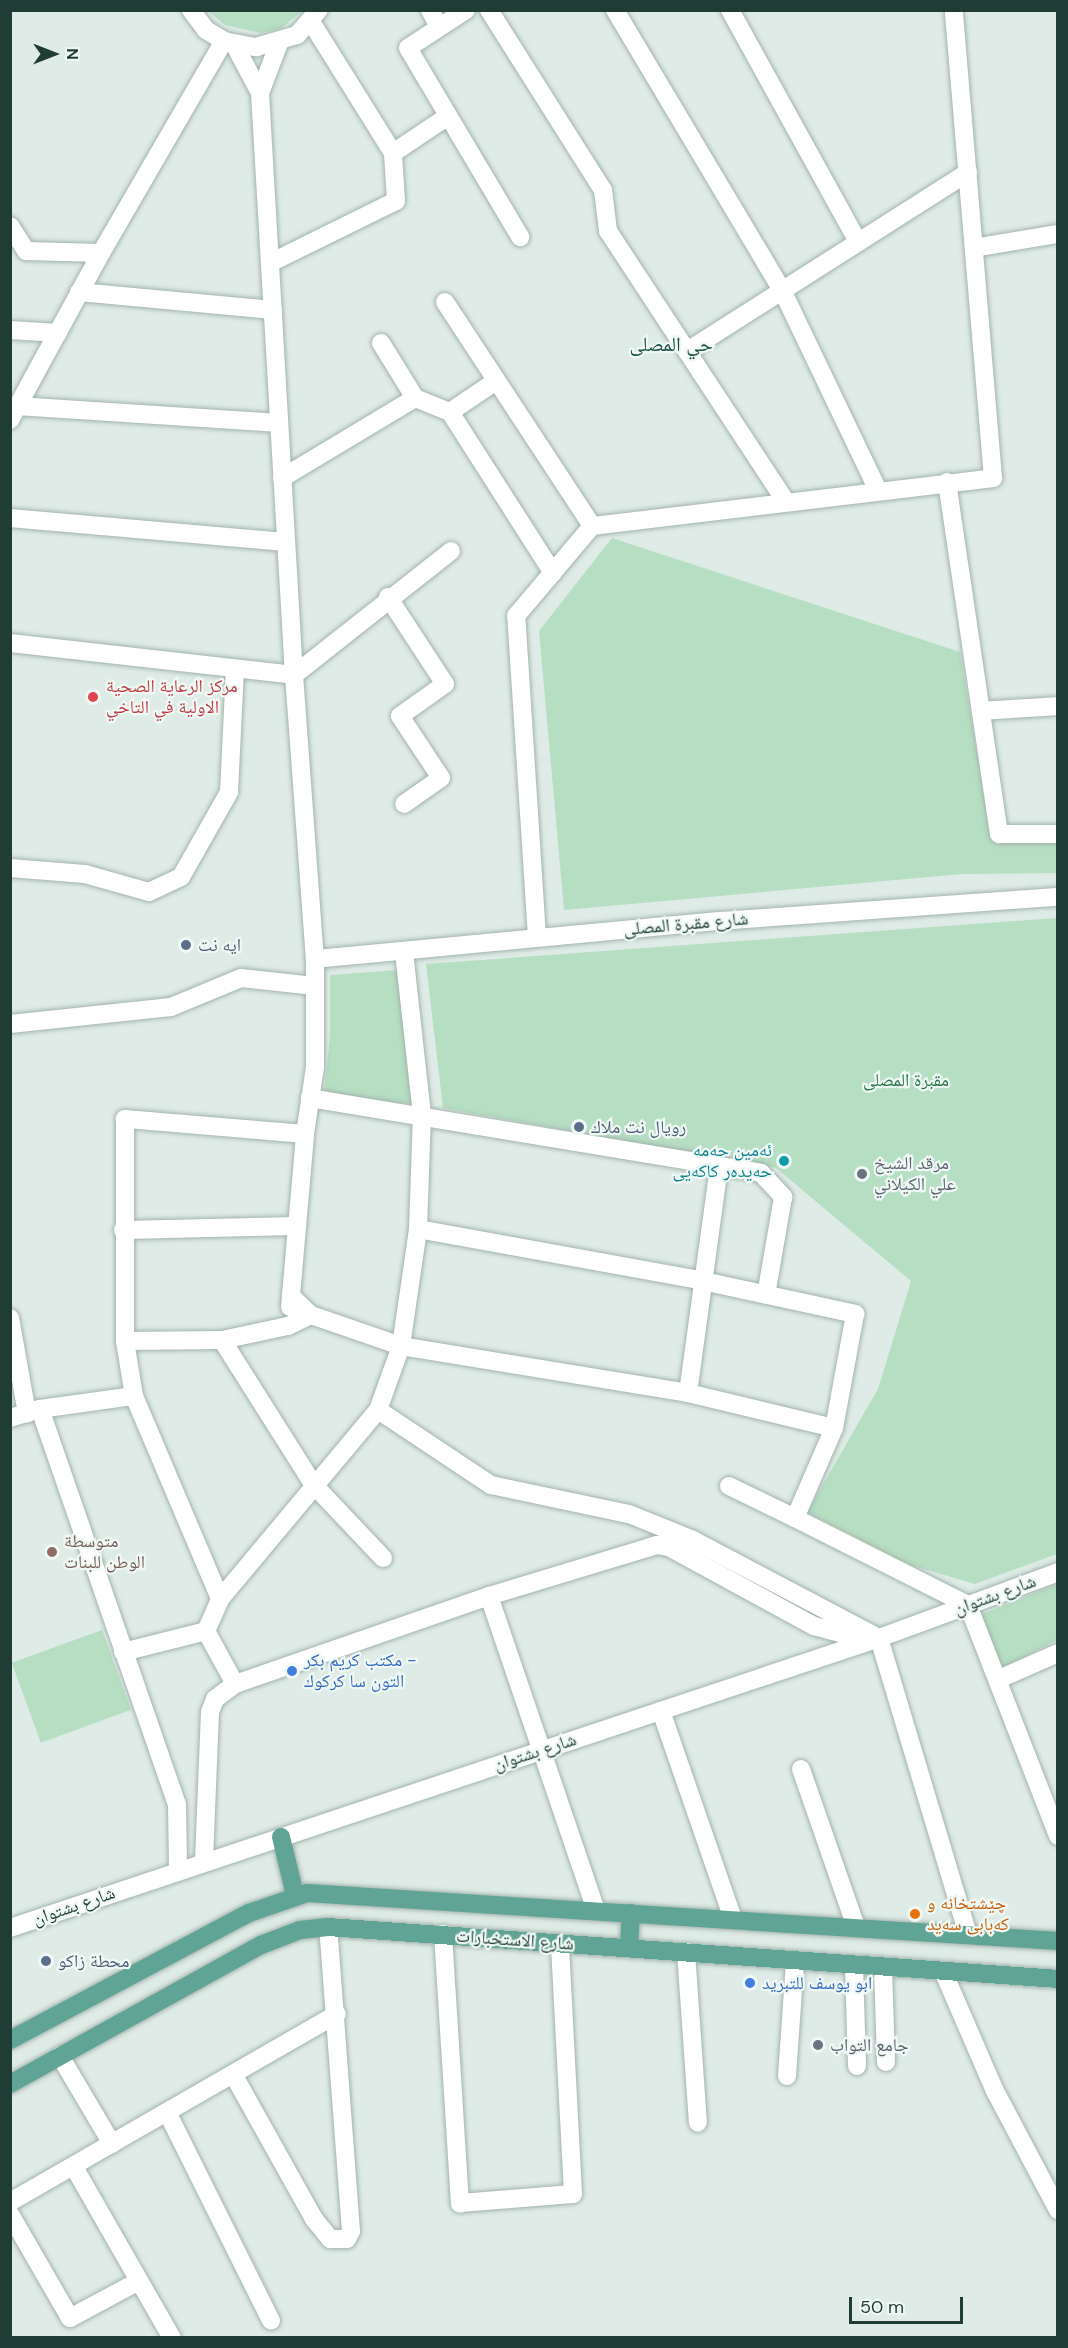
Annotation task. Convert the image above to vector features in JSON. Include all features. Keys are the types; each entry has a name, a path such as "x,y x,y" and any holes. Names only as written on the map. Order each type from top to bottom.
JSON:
{"main road":[{"path":"281,1837 295,1895"},
{"name":"شارع الاستخبارات","path":"10,2040 249,1913 295,1895 337,1893 1058,1941"},
{"path":"629,1948 631,1912"},
{"name":"شارع الاستخبارات","path":"10,2084 261,1945 300,1930 328,1926 1058,1979"}],"street":[{"path":"191,10 206,30 229,42 256,47 279,43 315,16 393,153 396,201 270,263"},
{"path":"430,10 439,27"},
{"path":"466,10 408,48 520,237"},
{"path":"489,10 603,190 609,231 689,350 786,502"},
{"path":"615,10 782,290 878,490"},
{"path":"730,10 858,242"},
{"path":"537,937 516,616 592,526 993,478 954,10"},
{"path":"229,42 260,93"},
{"path":"229,42 101,253 14,413 278,423"},
{"path":"279,43 260,93 285,542 315,959 316,1045 305,1134 288,1326"},
{"path":"393,153 448,116"},
{"path":"689,350 968,172"},
{"path":"10,226 26,251 101,253"},
{"path":"974,248 1058,234"},
{"path":"79,292 273,310"},
{"path":"445,302 592,526"},
{"path":"10,330 58,333"},
{"path":"381,343 415,398 450,411 553,573"},
{"path":"450,411 496,381"},
{"path":"282,478 415,398"},
{"path":"947,482 999,834 1058,834"},
{"path":"10,518 285,542"},
{"path":"10,643 294,675 388,597 451,551"},
{"path":"388,597 445,684 400,716 441,778 404,804"},
{"path":"10,868 85,874 149,891 182,877 229,792 235,670"},
{"path":"981,711 1058,706"},
{"name":"شارع مقبرة المصلى","path":"315,959 537,937 972,900 1058,897"},
{"path":"206,1631 220,1599 313,1484 378,1410 401,1346 418,1229 422,1115 404,951"},
{"path":"10,1024 171,1007 241,978 315,986"},
{"path":"310,1098 422,1115 719,1168 761,1173 783,1197 766,1295"},
{"path":"220,1599 134,1396 125,1341 123,1230 125,1119 305,1134"},
{"path":"688,1393 719,1168"},
{"path":"123,1230 296,1226"},
{"path":"418,1229 703,1281 855,1314 834,1428 795,1518"},
{"path":"291,1296 311,1315 401,1346 688,1393 834,1428"},
{"path":"125,1341 222,1340 288,1326 311,1315"},
{"path":"10,1318 26,1413 123,1652 177,1804 178,1870"},
{"path":"222,1340 313,1484 383,1558"},
{"path":"26,1413 134,1396"},
{"path":"378,1410 491,1485 629,1515 691,1539 871,1634 968,1935"},
{"path":"729,1486 968,1605 999,1679 1058,1836"},
{"path":"204,1861 210,1712 215,1699 235,1684 489,1596 657,1545 669,1547 814,1626 843,1634 871,1634"},
{"name":"شارع بشتوان","path":"10,1928 204,1861 661,1711 871,1634 968,1605 1058,1572"},
{"path":"489,1596 596,1910"},
{"path":"123,1652 206,1631"},
{"path":"206,1631 235,1684"},
{"path":"999,1679 1058,1653"},
{"path":"661,1711 733,1919"},
{"path":"801,1769 856,1927"},
{"path":"233,2074 302,2201 327,2236 343,2241 351,2231 337,2014 328,1926"},
{"path":"442,1934 460,2203 573,2193 560,1943"},
{"path":"686,1952 698,2123"},
{"path":"787,2076 795,1960"},
{"path":"854,1965 857,2066"},
{"path":"883,1967 886,2062"},
{"path":"943,1971 995,2091 1058,2210"},
{"path":"10,2202 337,2014"},
{"path":"60,2056 112,2144"},
{"path":"167,2112 271,2321"},
{"path":"74,2166 172,2337"},
{"path":"10,2214 70,2318 139,2281"}],"green space":[{"path":"208,11 302,11 280,29 261,33 225,25"},
{"path":"612,538 960,652 991,838 1057,839 1057,873 962,874 564,910 539,631"},
{"name":"مقبرة المصلى","path":"1057,918 1057,1554 975,1584 910,1565 807,1512 878,1389 911,1281 776,1168 443,1108 426,964"},
{"path":"398,970 416,1105 324,1093 330,1037 330,975"},
{"path":"1057,1584 1057,1640 1002,1668 980,1615"},
{"path":"102,1630 131,1710 41,1743 12,1663"}],"place":[{"name":"مركز الرعاية الصحية الاولية في التاخي","path":"93,697"},
{"name":"ايه نت","path":"186,945"},
{"name":"رويال نت ملاك","path":"579,1127"},
{"name":"ئەمین حەمە حەیدەر کاکەیی","path":"784,1161"},
{"name":"مرقد الشيخ علي الكيلاني","path":"862,1174"},
{"name":"متوسطة الوطن للبنات","path":"52,1552"},
{"name":"مكتب كريم بكر - التون سا كركوك","path":"292,1671"},
{"name":"چێشتخانە و کەبابی سەید","path":"915,1914"},
{"name":"محطة زاكو","path":"46,1961"},
{"name":"ابو يوسف للتبريد","path":"750,1983"},
{"name":"جامع التواب","path":"818,2045"}],"district":[{"name":"حي المصلى","path":"671,344"}]}
